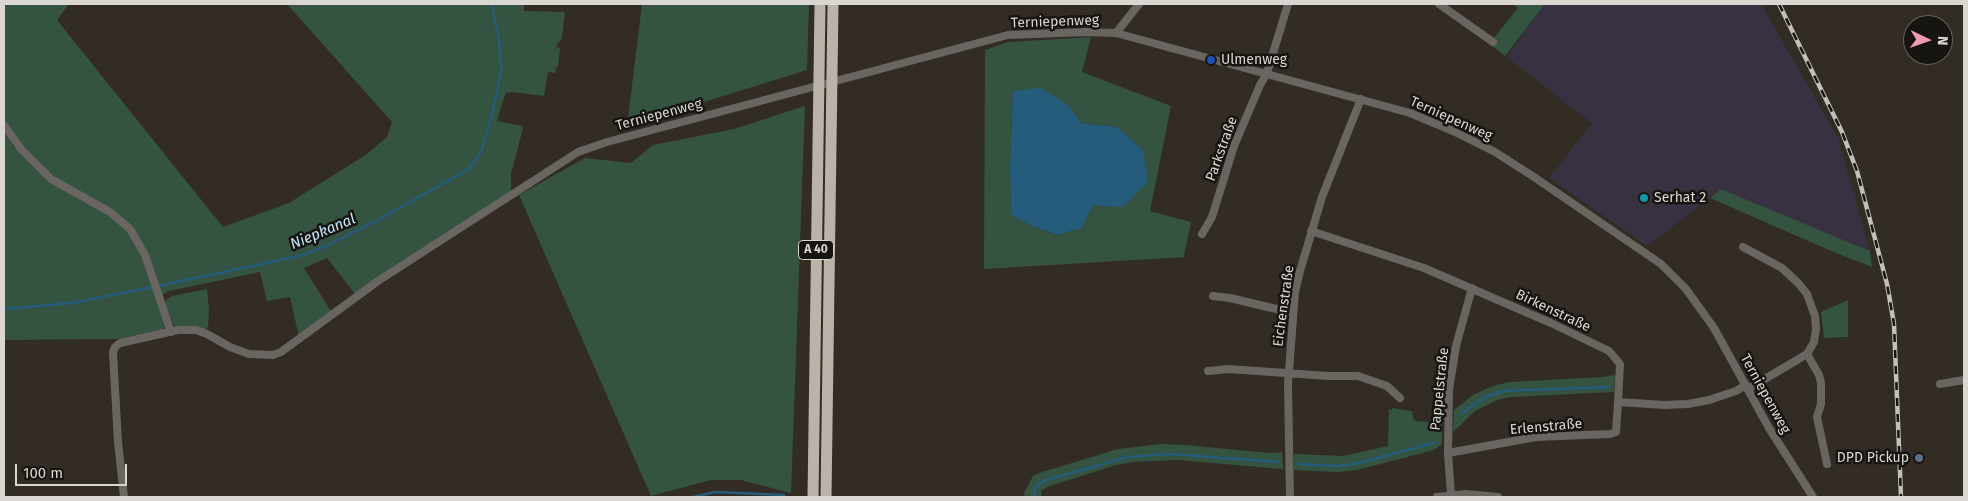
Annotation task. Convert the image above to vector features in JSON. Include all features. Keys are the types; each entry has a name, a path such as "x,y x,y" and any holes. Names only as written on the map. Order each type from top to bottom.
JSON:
{"highway":[{"name":"A 40","path":"813,497 820,4"},
{"name":"A 40","path":"826,497 833,4"}],"street":[{"path":"1116,34 1139,4"},
{"path":"1267,74 1288,4"},
{"path":"1439,4 1493,42"},
{"name":"Terniepenweg","path":"124,497 118,442 113,352 115,346 124,341 170,332 196,330 249,354 273,355 281,352 378,281 578,152 608,142 1008,35 1086,32 1116,34 1410,113 1453,131 1495,152 1602,222 1660,264 1686,289 1714,328 1768,428 1813,497"},
{"name":"Parkstraße","path":"1202,234 1212,217 1234,146 1260,85 1267,74"},
{"name":"Eichenstraße","path":"1290,497 1289,373 1293,313 1300,271 1322,197 1361,99"},
{"path":"4,125 21,149 51,179 110,212 130,229 145,255 170,332"},
{"name":"Birkenstraße","path":"1311,231 1424,268 1552,323 1609,351 1620,364 1618,402"},
{"path":"1618,402 1665,405 1688,404 1747,387 1807,354 1814,342 1816,329 1815,316 1807,294 1782,268 1743,247"},
{"name":"Pappelstraße","path":"1451,495 1448,453 1449,390 1456,346 1472,288"},
{"path":"1213,296 1230,298 1293,313"},
{"path":"1807,354 1819,375 1821,383 1821,404 1817,417 1827,464"},
{"path":"1208,371 1229,369 1358,376 1387,386 1400,398"},
{"path":"1940,384 1964,380"},
{"name":"Erlenstraße","path":"1448,453 1536,437 1610,434 1616,432 1618,402"},
{"path":"1437,497 1451,495 1498,497"}],"shaded area":[{"path":"1545,4 1761,4 1838,138 1870,251 1721,189 1647,246 1549,178 1592,123 1506,57"}],"green space":[{"path":"4,4 69,4 57,20 223,227 289,203 367,154 387,137 392,122 287,4 524,4 524,11 565,12 562,38 556,47 560,48 558,67 556,67 555,73 548,72 544,96 506,93 502,104 497,121 522,126 523,128 511,174 511,191 355,294 327,258 304,268 332,313 299,337 290,297 267,301 260,272 169,291 162,295 132,228 45,170 27,151 4,119"},
{"path":"642,4 809,4 807,70 627,126"},
{"path":"1513,4 1545,4 1505,56 1489,44 1518,8"},
{"path":"1091,37 1082,72 1171,106 1150,211 1191,222 1184,256 1186,257 984,269 985,50 1008,42","holes":["1013,91 1069,106 1081,123 1117,127 1143,150 1093,205 1082,228 1057,235 1034,227 1011,215 1010,164"]},
{"path":"805,106 791,493 741,480 711,480 651,496 519,195 585,158 631,163 653,145 734,129"},
{"path":"4,131 14,147 51,183 108,215 127,230 142,254 166,324 163,330 117,339 4,340"},
{"path":"1721,189 1870,251 1872,267 1710,198"},
{"path":"207,289 209,309 208,327 205,331 196,328 174,326 165,303 167,299 172,296"},
{"path":"1848,300 1848,337 1824,338 1821,312"},
{"path":"1615,375 1614,392 1511,397 1497,400 1475,411 1453,432 1454,410 1473,395 1490,387 1509,382"},
{"path":"1392,408 1412,411 1413,418 1416,421 1442,422 1442,444 1434,450 1357,470 1338,472 1294,470 1294,454 1343,456 1388,446 1389,410 1392,410"},
{"path":"1161,444 1269,453 1282,452 1283,469 1177,460 1134,462 1116,465 1047,487 1041,491 1041,497 1025,497 1024,493 1033,476 1042,472 1118,449"}],"water":[{"path":"1041,88 1069,106 1081,123 1117,127 1143,150 1148,182 1123,207 1093,205 1082,228 1057,235 1034,227 1011,215 1010,164 1013,91"}],"waterway":[{"name":"Niepkanal","path":"158,286 299,256 324,247 378,220 469,169 481,152 493,111 501,70 499,39 491,4"},
{"name":"Niepkanal","path":"4,309 72,303 153,287"},
{"path":"1461,414 1485,397 1503,391 1609,387"},
{"path":"1299,464 1338,466 1359,463 1437,442"},
{"path":"1034,497 1036,487 1043,481 1128,457 1170,454 1278,462"},
{"path":"693,497 715,492 784,495"}],"railway":[{"path":"1779,4 1842,132 1857,171 1887,284 1894,324 1901,497"}],"place":[{"name":"Ulmenweg","path":"1211,60"},
{"name":"Serhat 2","path":"1644,198"},
{"name":"DPD Pickup","path":"1919,458"}]}
